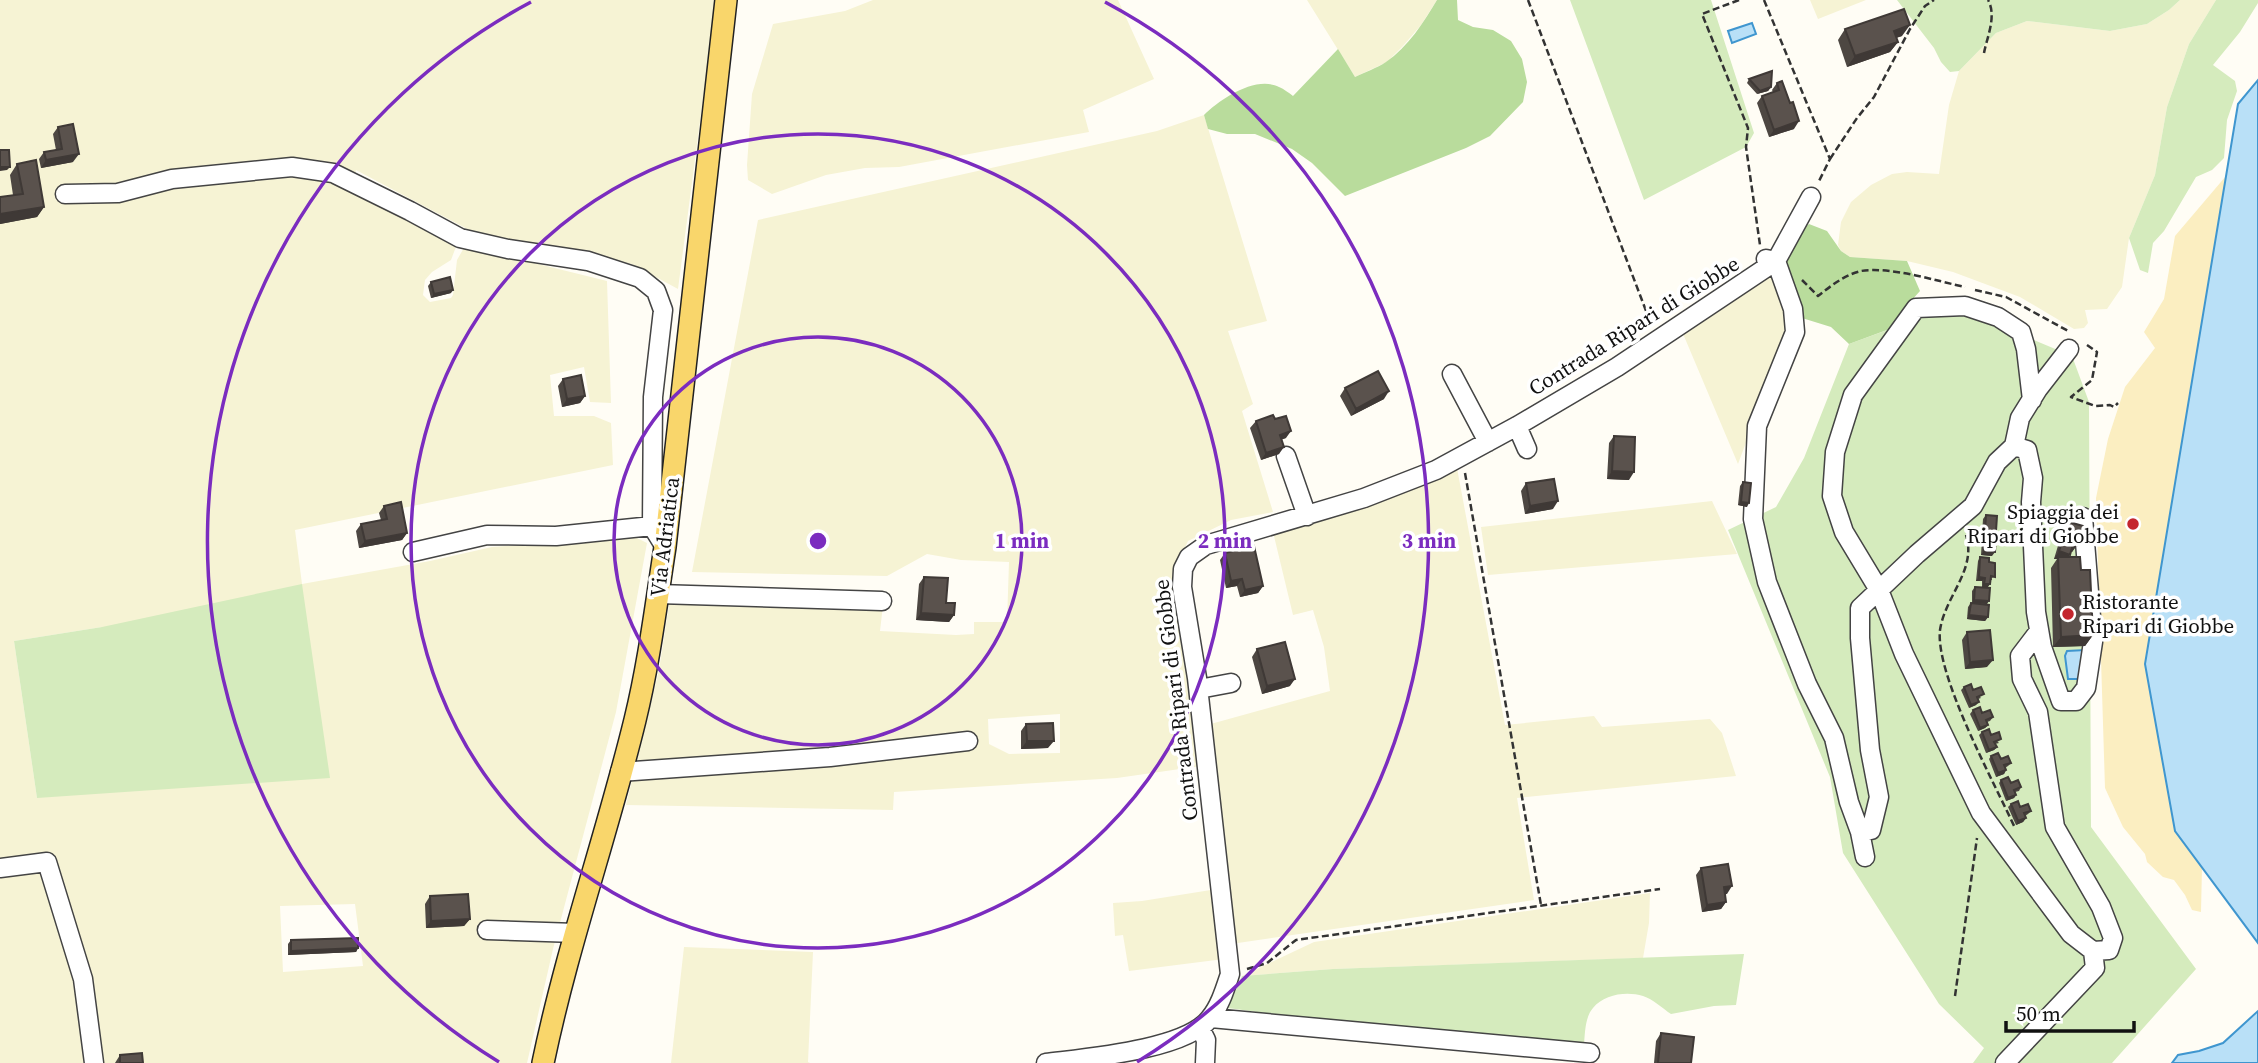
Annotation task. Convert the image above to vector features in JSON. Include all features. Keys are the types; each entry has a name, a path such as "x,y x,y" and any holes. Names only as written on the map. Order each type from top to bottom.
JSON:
{"main road":[{"name":"Via Adriatica","path":"544,1063 576,933 635,719 658,594 726,0"}],"street":[{"path":"65,194 118,193 172,179 292,167 333,173 460,238 508,249 588,261 640,278 656,291 663,310 653,397 652,526 665,547"},
{"name":"Contrada Ripari di Giobbe","path":"1206,1023 1224,993 1230,974 1199,690 1182,587 1183,569 1189,557 1206,545 1364,498 1424,475 1517,426 1658,340 1769,260 1811,197"},
{"path":"1769,260 1793,309 1795,332 1757,426 1753,520 1767,582 1807,684 1834,738 1865,857"},
{"path":"2032,400 2026,349 2021,332 1998,317 1965,306 1916,308 1853,395 1835,452 1832,496 1844,532 1879,590 1905,654 1981,813 2070,934 2093,951 2109,950 2113,938 2101,907 2055,827 2038,712 2022,680 2020,656 2039,631"},
{"path":"1860,832 1871,830 1879,797 1870,750 1860,638 1860,608 1973,506 1997,462 2014,446 2020,418 2069,349"},
{"path":"1452,374 1488,442"},
{"path":"1517,426 1527,449"},
{"path":"2014,446 2027,450 2033,478 2031,502 2036,612 2042,647 2061,701 2076,701 2085,688 2093,642 2083,517"},
{"path":"1286,456 1307,516"},
{"path":"413,552 487,536 555,536 652,526"},
{"path":"658,594 883,601"},
{"path":"1199,690 1231,683"},
{"path":"621,772 830,757 968,741"},
{"path":"0,868 47,862 83,979 94,1063"},
{"path":"487,930 576,933"},
{"path":"2005,1063 2095,968 2093,951"},
{"path":"1205,1063 1206,1023"},
{"path":"1046,1063 1124,1052 1179,1039 1206,1023 1590,1053"}],"path":[{"path":"1528,0 1658,340"},
{"path":"1739,0 1702,14 1748,128 1746,147 1769,260"},
{"path":"1765,0 1830,159"},
{"path":"1811,197 1830,159 1874,97 1910,29 1925,6 1934,0"},
{"path":"1984,53 1992,17 1989,0"},
{"path":"1462,456 1541,905"},
{"path":"1959,518 1970,547 1967,568 1945,609 1940,632 1944,664 1958,705 2016,830"},
{"path":"1955,996 1981,813"},
{"path":"1230,974 1267,963 1296,940 1660,889"}],"shaded area":[{"path":"0,0 716,0 678,289 632,264 580,252 519,244 471,231 356,170 353,189 457,244 451,260 425,280 423,295 430,302 451,298 453,295 457,260 465,246 607,281 611,403 590,402 584,367 550,375 554,416 594,416 611,423 613,465 295,530 302,584 492,547 635,537 647,543 616,712 553,949 527,1063 0,1063","holes":["102,627 37,798 14,641","355,904 363,966 283,972 280,906"]},
{"path":"873,0 1118,0 1154,79 1083,110 1089,132 899,167 865,168 826,175 772,194 748,180 752,94 773,24 845,11"},
{"path":"1307,0 1437,0 1421,25 1387,62 1355,77"},
{"path":"1810,0 1866,0 1818,19"},
{"path":"2180,0 2216,0 2189,44 2167,107 2155,175 2129,238 2122,287 2107,309 2085,310 2088,323 2084,328 2074,329 2020,297 1953,272 1907,261 1850,257 1841,251 1838,245 1841,222 1851,202 1871,185 1892,174 1939,174 1949,105 1959,71 1996,33 2027,21 2110,31 2147,24"},
{"path":"1204,115 1267,321 1228,331 1253,404 1242,411 1273,512 1231,520 1188,541 1172,576 1201,766 1117,778 894,792 893,810 626,805 659,670 670,598 883,605 880,631 974,634 974,622 1007,622 1009,562 961,560 927,554 887,576 692,572 758,220 1157,131","holes":["1060,714 1060,753 1009,754 989,744 988,719"]},
{"path":"1768,273 1781,293 1786,322 1783,343 1738,464 1681,329"},
{"path":"1457,468 1505,725 1594,716 1602,727 1710,719 1722,733 1736,776 1517,798 1534,900 1231,944 1207,725 1330,691 1324,647 1313,610 1293,615 1273,532"},
{"path":"1712,501 1737,554 1488,575 1481,527"},
{"path":"1217,889 1224,959 1129,971 1123,935 1115,936 1113,903"},
{"path":"1650,893 1649,923 1643,958 1333,969 1242,976 1314,942"},
{"path":"684,947 813,952 810,1063 671,1063"}],"green space":[{"path":"1437,0 1457,0 1458,20 1473,27 1493,30 1511,41 1522,59 1527,82 1523,102 1490,136 1345,196 1312,163 1292,149 1255,134 1227,134 1208,129 1204,115 1219,102 1239,90 1260,84 1279,87 1293,96 1338,49 1355,77 1382,64 1408,42"},
{"path":"1570,0 1711,0 1754,133 1746,147 1644,200"},
{"path":"1897,0 2180,0 2147,24 2110,31 2027,21 1996,33 1959,71 1950,72"},
{"path":"2216,0 2258,0 2240,32 2213,65 2235,81 2237,91 2227,120 2224,158 2212,170 2196,177 2164,231 2153,243 2148,273 2140,270 2129,238 2155,175 2167,107 2189,44"},
{"path":"1809,224 1827,231 1841,251 1850,257 1907,261 1920,291 1895,327 1849,344 1831,327 1802,318 1783,259 1793,236"},
{"path":"1953,306 2072,356 2089,402 2091,827 2196,969 2112,1063 1973,1063 1984,1048 1939,1004 1843,853 1830,777 1728,530 1776,507 1804,458 1849,344"},
{"path":"302,584 330,778 37,798 14,641 102,627"},
{"path":"1744,954 1736,1005 1671,1014 1643,996 1616,995 1598,1003 1590,1012 1584,1045 1344,1024 1228,1008 1242,976 1333,969"}],"sand":[{"name":"Spiaggia dei Ripari di Giobbe","path":"2226,176 2174,501 2175,831 2202,867 2201,912 2192,910 2174,880 2163,877 2147,862 2145,854 2123,827 2105,788 2096,498 2108,439 2125,387 2155,348 2144,332 2164,299 2175,236"}],"water":[{"path":"1752,23 1756,34 1732,43 1728,31"},
{"path":"2258,80 2258,943 2175,831 2145,664 2238,104"},
{"path":"2085,650 2079,677 2068,679 2065,656 2067,651"},
{"path":"2258,1011 2258,1063 2172,1063 2178,1055 2223,1043"}],"building":[{"path":"1904,9 1910,25 1894,31 1898,42 1855,56 1845,29"},
{"path":"1772,71 1771,87 1760,91 1749,79"},
{"path":"1782,81 1799,121 1774,130 1762,96 1779,90 1777,83"},
{"path":"73,124 79,154 46,160 44,152 62,149 58,127"},
{"path":"0,150 9,150 10,167 0,167"},
{"path":"36,160 44,207 0,214 0,197 23,194 17,164"},
{"path":"450,277 453,290 434,294 431,282"},
{"path":"1378,371 1389,391 1356,409 1345,388"},
{"path":"581,375 585,396 567,399 563,379"},
{"path":"1273,415 1275,419 1286,416 1291,431 1280,435 1284,447 1266,453 1256,421"},
{"path":"1614,436 1635,437 1634,472 1612,471"},
{"path":"1554,479 1558,501 1530,506 1526,483"},
{"path":"1743,482 1751,483 1749,503 1741,502"},
{"path":"401,502 407,533 365,541 361,524 387,519 384,506"},
{"path":"1986,515 1997,516 1996,531 1985,530"},
{"path":"2069,522 2083,526 2077,545 2073,544 2070,555 2059,551"},
{"path":"1985,536 1996,537 1995,552 1984,551"},
{"path":"1254,546 1263,586 1245,590 1242,579 1231,581 1225,553"},
{"path":"1980,557 1989,558 1989,562 1995,563 1995,577 1991,576 1990,584 1984,584 1985,578 1979,577"},
{"name":"Ristorante Ripari di Giobbe","path":"2058,557 2080,557 2081,570 2090,570 2093,635 2061,637"},
{"path":"924,577 948,578 946,603 955,603 954,615 921,613"},
{"path":"1975,587 1990,588 1989,601 1974,600"},
{"path":"1971,603 1989,605 1988,617 1969,615"},
{"path":"1990,630 1993,660 1970,662 1967,632"},
{"path":"1285,642 1295,679 1267,686 1257,649"},
{"path":"1971,684 1973,690 1981,687 1984,694 1977,697 1979,702 1971,705 1964,687"},
{"path":"1980,707 1982,713 1990,710 1993,717 1986,720 1988,725 1980,728 1973,710"},
{"path":"1053,723 1054,741 1027,741 1026,724"},
{"path":"1989,729 1991,735 1999,732 2001,739 1994,742 1997,747 1989,750 1982,732"},
{"path":"1998,753 2001,759 2008,756 2011,763 2004,765 2006,770 1998,773 1991,756"},
{"path":"2008,777 2011,783 2018,780 2021,787 2014,790 2016,795 2008,798 2001,780"},
{"path":"2018,801 2020,807 2028,804 2031,811 2024,813 2026,818 2018,821 2011,804"},
{"path":"1728,864 1732,886 1724,887 1726,902 1707,905 1701,868"},
{"path":"468,894 470,919 431,921 430,896"},
{"path":"358,938 358,948 291,951 291,940"},
{"path":"1661,1033 1694,1037 1691,1063 1658,1063"},
{"path":"142,1053 143,1063 120,1063 120,1055"}],"place":[{"name":"Spiaggia dei Ripari di Giobbe","path":"2133,524"},
{"name":"Ristorante Ripari di Giobbe","path":"2068,614"}]}
